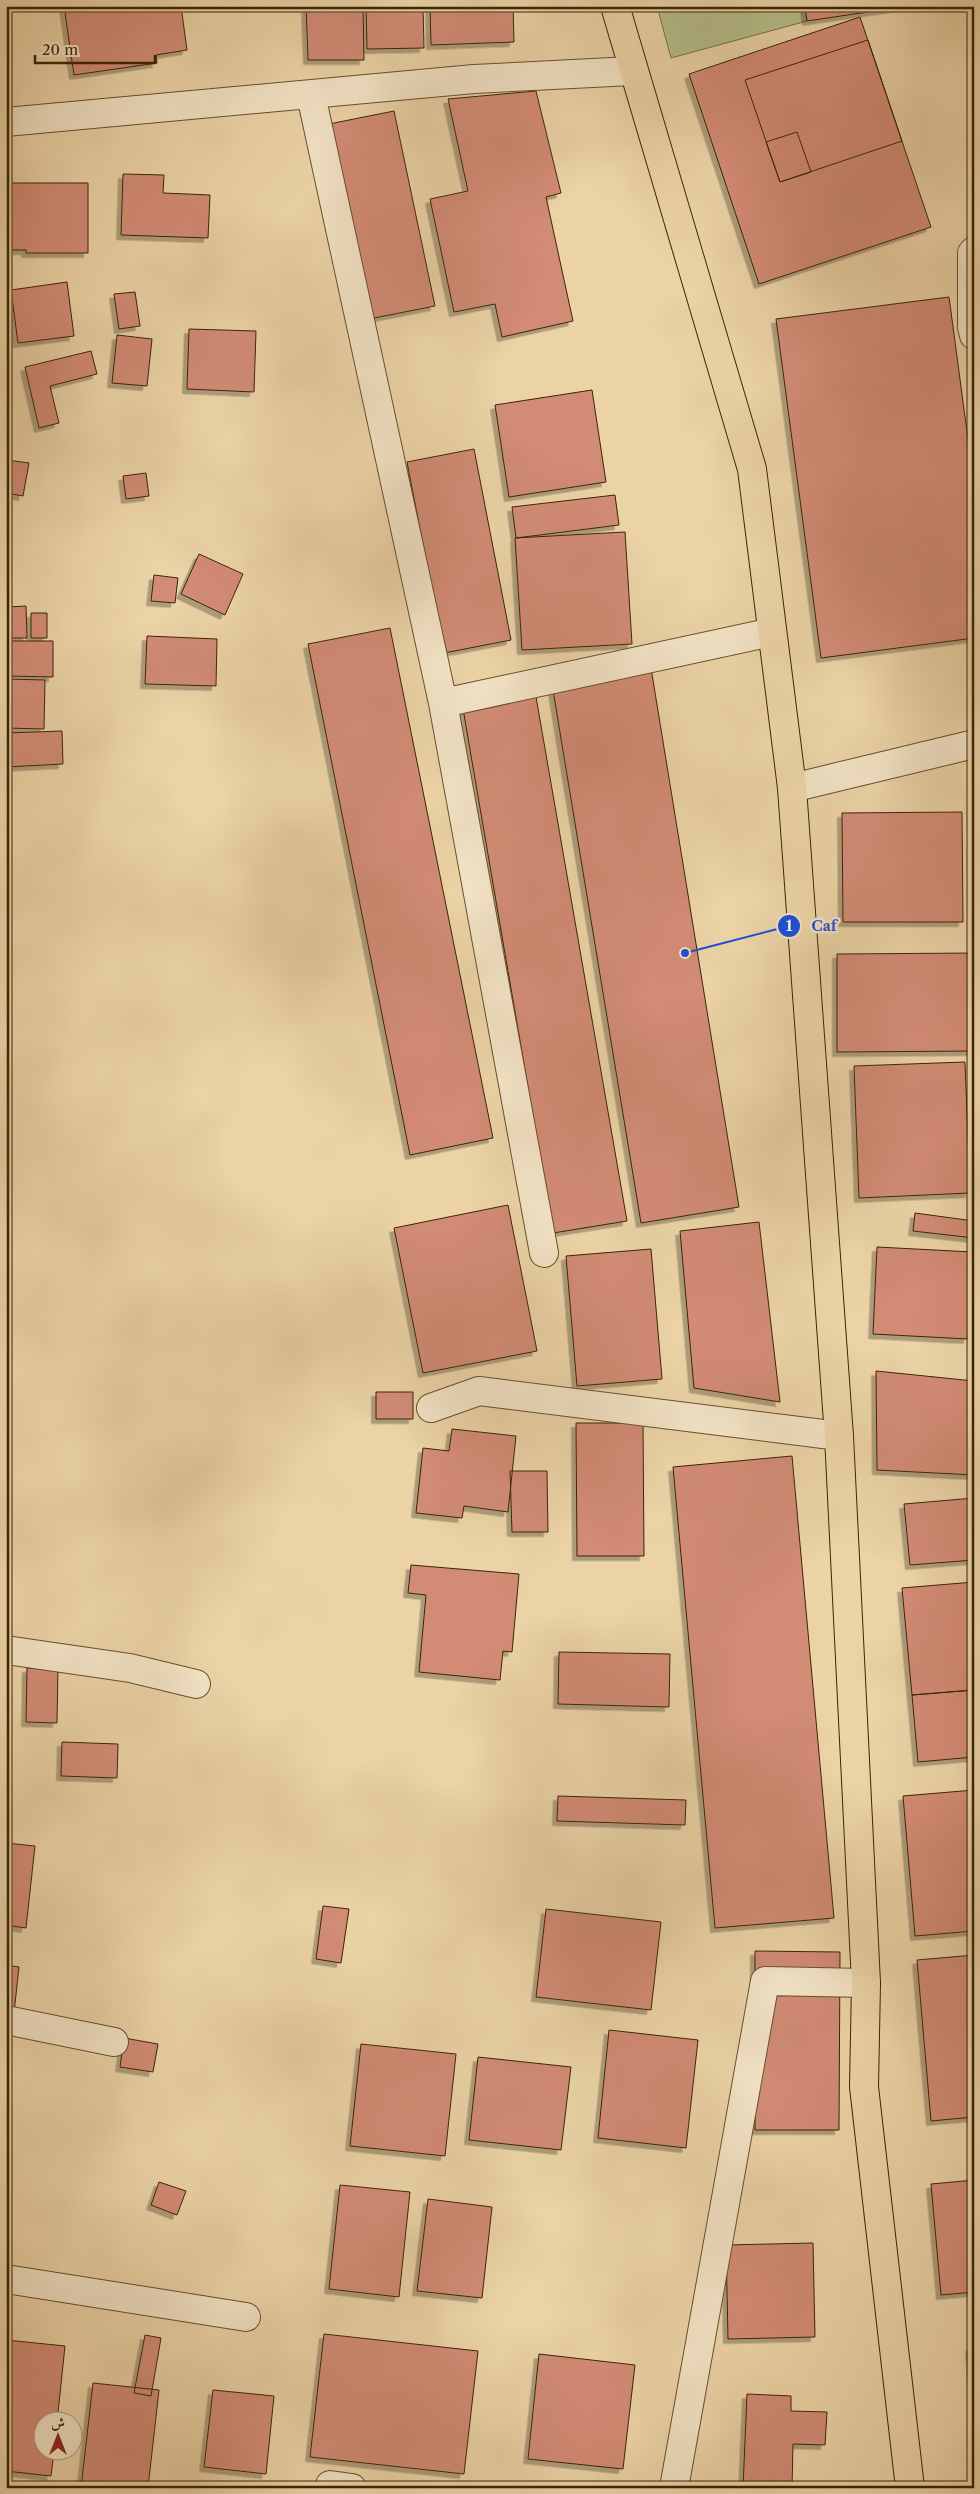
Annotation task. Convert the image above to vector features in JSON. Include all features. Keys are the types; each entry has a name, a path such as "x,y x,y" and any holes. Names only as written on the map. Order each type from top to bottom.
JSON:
{"main road":[{"path":"615,6 632,71 752,469 792,788 839,1436 866,1983 864,2087 910,2488"}],"street":[{"path":"6,122 474,79 632,71"},
{"path":"311,95 347,270 443,703 544,1253"},
{"path":"974,251 972,253 972,327 974,335"},
{"path":"443,703 772,632"},
{"path":"792,788 974,744"},
{"path":"431,1408 479,1391 839,1436"},
{"path":"6,1650 130,1668 196,1684"},
{"path":"674,2488 765,1981 866,1983"},
{"path":"6,2020 114,2042"},
{"path":"6,2279 246,2317"}],"green space":[{"path":"657,6 805,6 807,21 671,58"}],"building":[{"path":"64,6 181,6 187,50 156,55 157,63 74,75"},
{"path":"306,6 363,6 364,60 308,60"},
{"path":"366,6 423,6 424,48 367,49"},
{"path":"430,6 513,6 514,42 431,45"},
{"path":"805,6 895,6 895,8 807,21"},
{"path":"860,17 931,227 759,284 689,74"},
{"path":"868,40 902,141 780,182 745,80"},
{"path":"536,91 561,193 546,197 573,321 502,337 495,304 454,312 430,199 468,191 448,99"},
{"path":"394,111 435,306 369,319 329,124"},
{"path":"797,132 811,172 780,182 766,142"},
{"path":"123,174 164,175 163,193 210,195 208,238 121,235"},
{"path":"6,183 88,183 88,253 26,253 26,250 6,250"},
{"path":"67,282 74,336 18,343 11,290"},
{"path":"135,292 140,326 119,329 114,294"},
{"path":"949,297 974,484 974,638 821,658 776,319"},
{"path":"189,329 256,331 254,392 187,389"},
{"path":"117,335 152,339 147,386 112,383"},
{"path":"91,351 97,374 50,386 59,423 39,428 25,367"},
{"path":"592,390 606,482 509,497 495,405"},
{"path":"474,449 511,640 444,653 407,462"},
{"path":"7,460 29,463 23,496 6,493"},
{"path":"146,473 149,496 126,499 123,476"},
{"path":"615,495 619,525 516,538 512,507"},
{"path":"625,532 632,644 522,650 515,538"},
{"path":"199,554 243,574 225,615 181,594"},
{"path":"154,575 178,578 175,603 151,601"},
{"path":"26,606 27,638 6,638 6,607"},
{"path":"31,613 47,613 47,638 31,638"},
{"path":"390,628 493,1138 410,1155 308,644"},
{"path":"147,636 217,639 216,686 145,684"},
{"path":"6,641 53,641 53,677 6,676"},
{"path":"651,668 739,1207 641,1223 552,684"},
{"path":"6,679 45,680 44,729 6,728"},
{"path":"535,691 627,1221 553,1233 462,703"},
{"path":"62,731 63,764 6,767 6,733"},
{"path":"962,812 963,922 843,922 842,813"},
{"path":"974,953 974,1051 837,1052 837,954"},
{"path":"965,1062 970,1193 859,1198 854,1066"},
{"path":"508,1205 537,1351 423,1373 394,1228"},
{"path":"915,1213 974,1221 974,1238 913,1231"},
{"path":"759,1222 780,1402 694,1388 680,1231"},
{"path":"877,1247 973,1252 968,1339 873,1334"},
{"path":"651,1249 662,1379 577,1386 566,1256"},
{"path":"876,1371 974,1381 974,1475 877,1470"},
{"path":"376,1392 413,1392 413,1419 376,1419"},
{"path":"576,1423 643,1423 644,1556 577,1556"},
{"path":"452,1429 516,1436 508,1512 464,1506 462,1518 416,1513 423,1448 449,1451"},
{"path":"792,1456 834,1918 715,1928 673,1467"},
{"path":"510,1471 547,1471 548,1532 512,1532"},
{"path":"974,1498 974,1560 910,1565 904,1504"},
{"path":"411,1565 519,1574 512,1652 503,1651 500,1680 419,1672 426,1595 408,1593"},
{"path":"974,1582 974,1690 912,1695 902,1588"},
{"path":"559,1652 670,1654 669,1707 558,1704"},
{"path":"27,1668 58,1669 57,1723 26,1722"},
{"path":"974,1690 974,1757 918,1762 912,1695"},
{"path":"62,1742 118,1744 117,1778 61,1776"},
{"path":"974,1790 974,1931 915,1936 903,1796"},
{"path":"558,1796 686,1800 685,1825 557,1821"},
{"path":"6,1843 35,1846 26,1928 6,1925"},
{"path":"323,1906 349,1909 341,1963 316,1959"},
{"path":"546,1909 661,1922 651,2010 536,1997"},
{"path":"755,1951 840,1952 839,2130 755,2130"},
{"path":"974,1955 974,2117 931,2121 917,1960"},
{"path":"6,1965 19,1967 14,2013 6,2012"},
{"path":"609,2030 698,2040 686,2148 598,2138"},
{"path":"124,2038 158,2044 153,2072 120,2067"},
{"path":"361,2044 456,2054 445,2156 350,2146"},
{"path":"478,2057 571,2067 561,2150 469,2140"},
{"path":"974,2180 974,2292 941,2295 931,2184"},
{"path":"159,2182 186,2191 177,2215 151,2205"},
{"path":"340,2185 410,2192 399,2297 329,2289"},
{"path":"428,2199 492,2207 482,2298 417,2291"},
{"path":"813,2243 815,2337 728,2339 726,2245"},
{"path":"324,2334 478,2351 464,2474 310,2457"},
{"path":"145,2335 161,2338 151,2396 134,2393"},
{"path":"6,2340 65,2346 58,2412 32,2412 32,2462 53,2462 51,2476 6,2471"},
{"path":"970,2347 974,2347 974,2394"},
{"path":"539,2354 635,2365 623,2469 528,2459"},
{"path":"93,2383 159,2390 148,2488 81,2488"},
{"path":"213,2390 274,2396 266,2474 204,2467"},
{"path":"747,2394 791,2396 791,2411 827,2412 825,2445 793,2444 792,2488 743,2488"}],"place":[{"name":"Caf","path":"685,953"}]}
